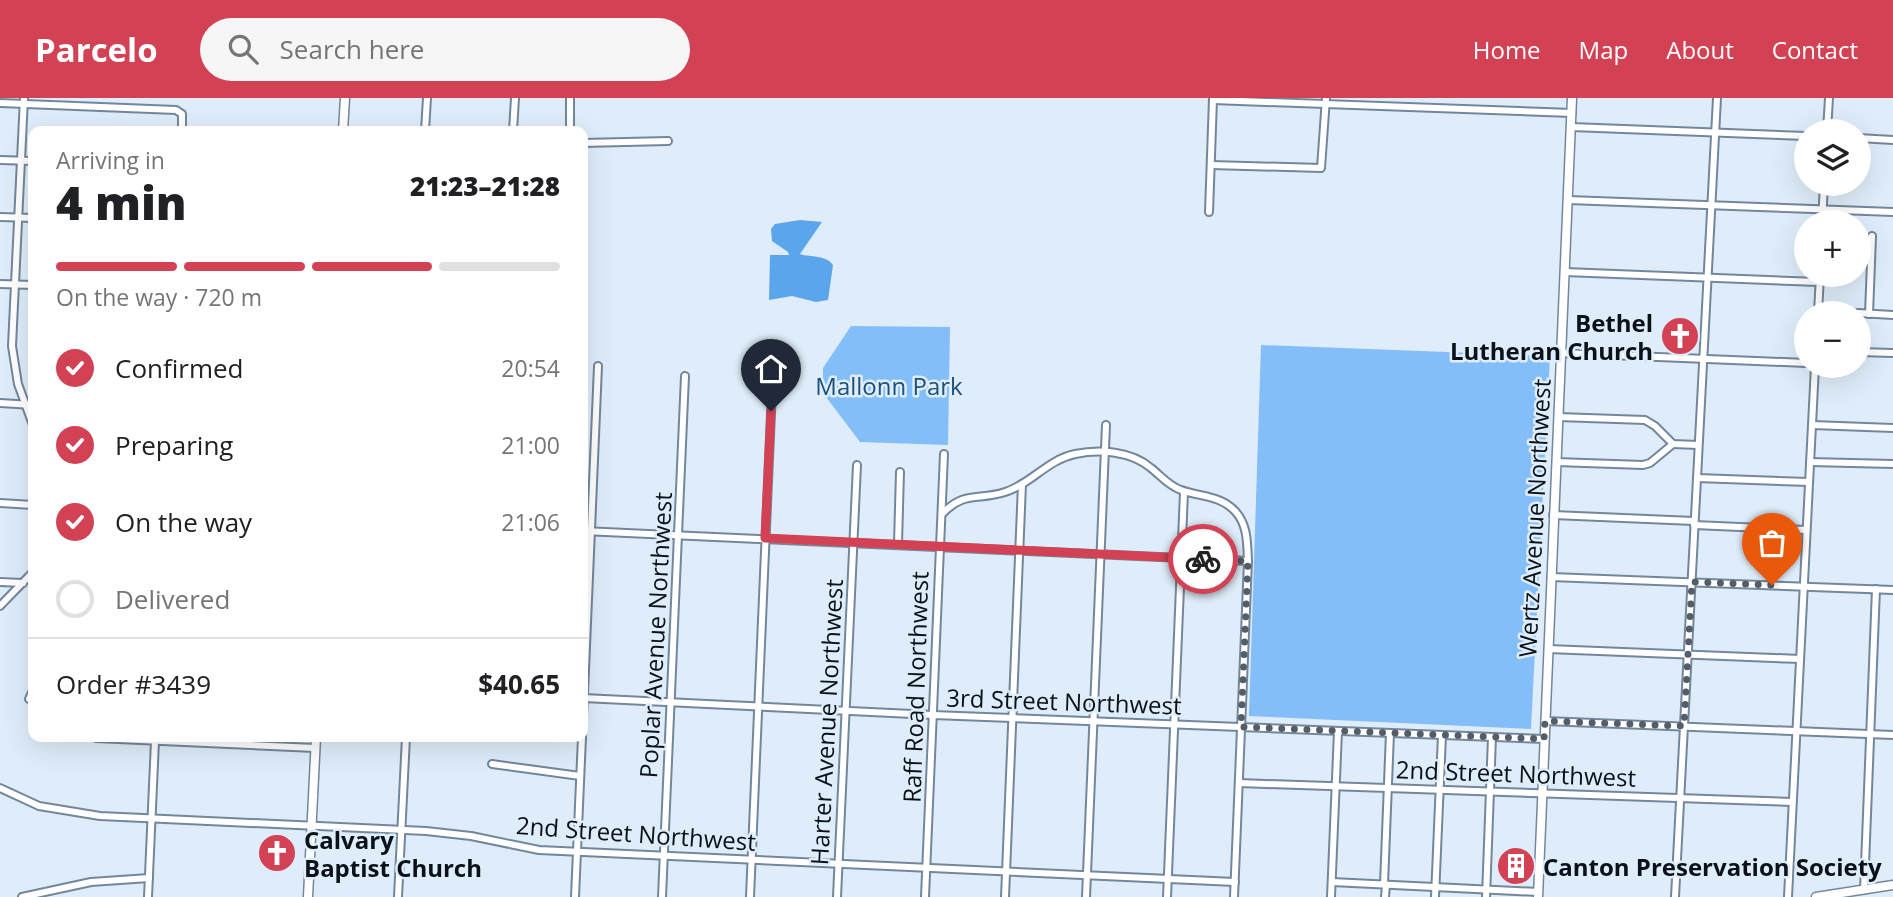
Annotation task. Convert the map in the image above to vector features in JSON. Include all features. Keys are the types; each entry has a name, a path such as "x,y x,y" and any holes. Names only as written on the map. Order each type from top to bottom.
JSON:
{"main road":[{"path":"343,126 345,98"},
{"name":"Wertz Avenue Northwest","path":"1538,895 1572,98"},
{"path":"309,897 316,742"},
{"path":"1816,897 1893,885"}],"street":[{"path":"425,126 427,98"},
{"path":"513,126 515,98"},
{"path":"570,98 570,126"},
{"path":"1379,107 1380,98"},
{"path":"1675,897 1717,98"},
{"path":"1828,119 1829,98"},
{"path":"1209,212 1213,99 1572,113"},
{"path":"23,101 12,337 13,358 28,401"},
{"path":"0,103 23,101 169,109 180,112 182,126"},
{"path":"1211,164 1321,167 1326,102"},
{"path":"1572,127 1794,136"},
{"path":"1871,139 1893,140"},
{"path":"588,143 668,141"},
{"path":"0,160 28,161"},
{"path":"1823,209 1824,196"},
{"path":"1568,200 1893,212"},
{"path":"0,217 28,218"},
{"path":"1870,301 1872,236"},
{"path":"1564,272 1707,278 1794,278"},
{"path":"0,284 28,285"},
{"path":"1871,314 1893,315"},
{"path":"1871,352 1893,353"},
{"path":"1561,353 1794,363"},
{"path":"588,516 598,366"},
{"name":"Poplar Avenue Northwest","path":"662,897 685,376"},
{"path":"1788,897 1814,378"},
{"path":"750,897 772,390"},
{"path":"0,403 28,404"},
{"path":"1558,417 1645,420 1656,426 1674,444"},
{"path":"1086,897 1106,425"},
{"path":"1812,425 1893,428"},
{"path":"1556,462 1643,466 1674,444 1699,445"},
{"path":"942,514 968,497 998,494 1022,484 1041,469 1062,458 1082,453 1104,453 1138,459 1166,482 1184,492 1223,501 1240,517 1246,533 1248,561 1234,897"},
{"name":"Raff Road Northwest","path":"925,897 944,454"},
{"path":"1810,462 1893,464"},
{"name":"Harter Avenue Northwest","path":"837,897 856,466"},
{"path":"898,544 900,472"},
{"path":"1697,478 1809,482"},
{"path":"1005,897 1022,484"},
{"path":"1167,897 1184,492"},
{"path":"0,503 28,505"},
{"path":"1553,515 1806,530"},
{"path":"588,531 1248,561"},
{"path":"1551,577 1893,590"},
{"path":"0,606 28,578"},
{"path":"0,582 23,583"},
{"path":"1864,890 1876,589"},
{"path":"1548,649 1800,659"},
{"name":"3rd Street Northwest","path":"588,698 1544,739"},
{"path":"1545,721 1893,735"},
{"path":"1331,897 1338,730"},
{"path":"1385,897 1390,733"},
{"path":"1435,897 1442,735"},
{"path":"1486,893 1492,737"},
{"path":"148,897 155,742"},
{"path":"178,742 315,748"},
{"path":"398,897 406,742"},
{"path":"575,897 582,742"},
{"path":"492,764 580,776"},
{"name":"2nd Street Northwest","path":"1239,783 1792,802"},
{"name":"2nd Street Northwest","path":"0,788 28,802 100,817 401,830 452,834 528,849 576,852 1235,882"},
{"path":"22,897 91,882 149,878"},
{"path":"1332,882 1538,895"}],"green space":[{"name":"Mallonn Park","path":"851,326 950,327 948,445 860,442 823,393 823,368"},
{"path":"1261,345 1550,356 1531,729 1249,716"}],"shaded area":[{"path":"800,220 822,222 800,254 822,258 833,265 828,300 816,302 792,296 769,300 770,255 789,255 772,241 771,229 775,224"}],"way so far":[{"path":"1203,559 1248,561 1241,727 1544,739 1545,721 1684,726 1692,582 1772,585"}],"place":[{"name":"Bethel Lutheran Church","path":"1680,336"},
{"name":"Calvary Baptist Church","path":"277,853"},
{"name":"Canton Preservation Society","path":"1516,866"}],"route":[{"path":"771,411 765,538 1203,559"}]}
